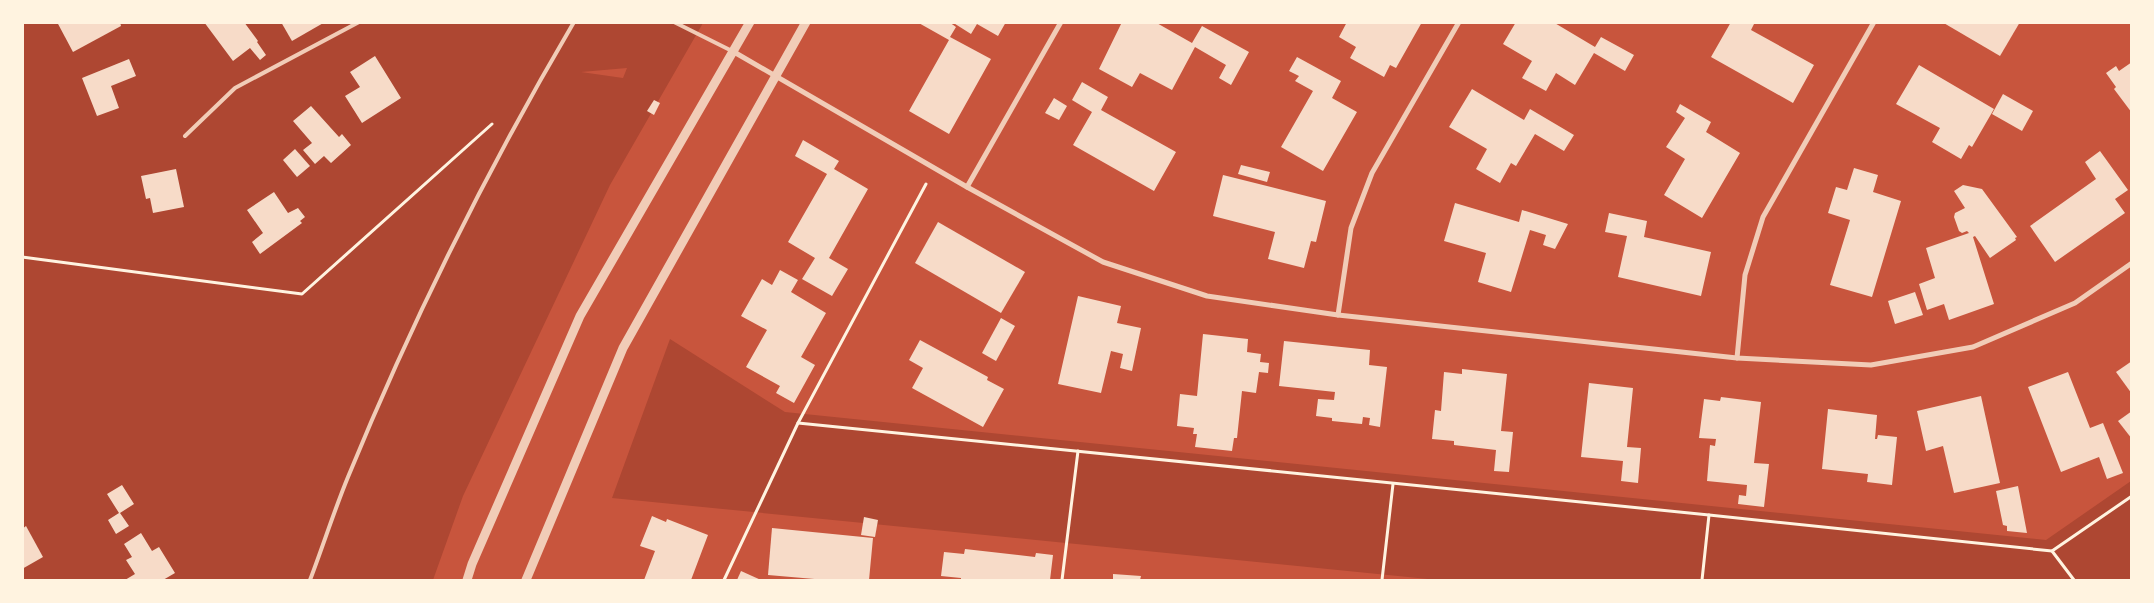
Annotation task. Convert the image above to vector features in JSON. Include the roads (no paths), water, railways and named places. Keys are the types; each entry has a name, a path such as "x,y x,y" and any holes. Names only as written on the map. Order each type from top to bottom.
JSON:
{"street":[{"path":"467,580 472,564 580,316 750,22"},
{"path":"526,580 623,348 806,22"},
{"path":"967,187 1060,22"},
{"path":"1338,315 1351,228 1372,174 1458,22"},
{"path":"1737,358 1745,275 1763,217 1874,22"},
{"path":"734,52 967,187 1103,262 1207,296 1338,315 1737,358 1871,365 1973,347 2075,303 2132,263"}],"lane":[{"path":"185,136 234,88 359,22"},
{"path":"310,580 347,478 436,280 538,84 574,22"},
{"path":"674,22 734,52"}]}
